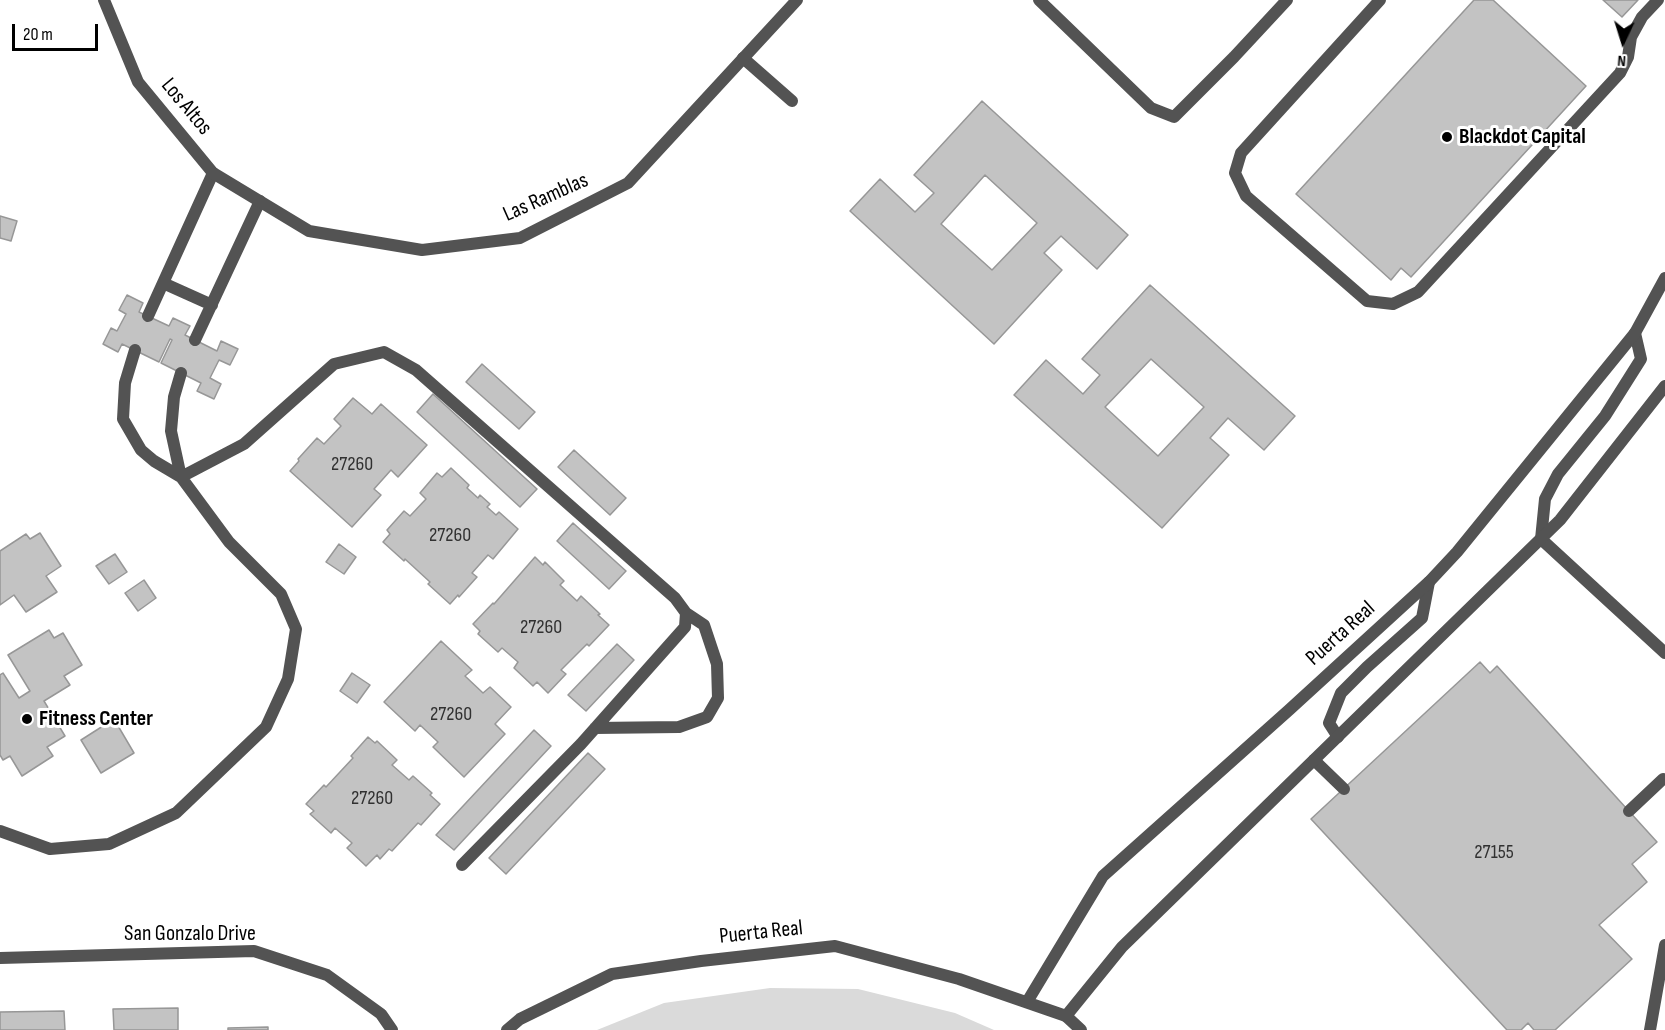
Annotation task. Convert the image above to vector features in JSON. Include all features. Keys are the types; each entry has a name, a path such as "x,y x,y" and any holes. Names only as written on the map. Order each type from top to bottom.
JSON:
{"street":[{"name":"Los Altos","path":"104,0 138,82 213,172"},
{"name":"Las Ramblas","path":"213,172 309,231 422,250 520,238 628,183 797,0"},
{"path":"1039,0 1151,108 1174,117 1287,0"},
{"path":"1380,0 1241,153 1235,173 1246,196 1367,301 1393,304 1418,292 1620,73 1628,57 1631,36 1642,17 1658,0"},
{"path":"743,58 792,101"},
{"path":"148,316 213,172"},
{"path":"195,340 260,201"},
{"name":"Puerta Real","path":"1026,1002 1103,876 1429,582 1635,333 1665,278"},
{"path":"163,283 212,305"},
{"path":"1541,539 1545,499 1558,474 1605,416 1641,359 1635,333"},
{"path":"135,350 125,383 123,419 141,450 154,462 181,477"},
{"path":"181,477 244,444 334,364 384,352 416,370 675,598 686,614 704,625 717,663 718,698 707,717 679,727 595,728"},
{"path":"0,831 50,849 109,844 176,813 266,727 288,679 296,629 281,594 229,542 181,477 171,431 174,398 181,373"},
{"path":"1081,1030 1066,1016 1122,947 1560,520 1665,386"},
{"path":"1541,539 1665,653"},
{"path":"1338,737 1329,723 1341,693 1422,618 1429,582"},
{"path":"462,865 595,728 685,627 686,614"},
{"path":"1314,760 1344,789"},
{"path":"1629,811 1663,779"},
{"path":"1650,1030 1665,945"},
{"name":"Puerta Real","path":"507,1030 520,1019 612,974 701,961 835,946 959,979 1066,1016"},
{"name":"San Gonzalo Drive","path":"0,958 254,951 327,975 381,1014 392,1030"}],"shaded area":[{"path":"770,988 858,989 955,1013 994,1030 597,1030 664,1003"}],"building":[{"path":"1474,0 1493,0 1586,86 1411,277 1401,268 1391,280 1296,194"},
{"path":"1603,0 1638,0 1622,17"},
{"path":"982,101 1128,235 1097,269 1061,236 1044,253 1062,270 994,344 850,211 880,179 915,212 934,193 914,175","holes":["985,175 1037,223 992,270 941,224"]},
{"path":"0,216 17,221 11,241 0,238"},
{"path":"1150,285 1295,416 1264,450 1228,418 1210,438 1229,455 1162,528 1014,395 1046,360 1083,394 1100,375 1082,359","holes":["1151,359 1204,407 1158,456 1105,407"]},
{"path":"127,295 143,303 139,312 169,326 173,318 190,326 185,335 217,351 221,341 238,349 230,365 219,360 210,378 221,384 214,399 197,391 201,383 161,363 172,340 170,339 159,362 122,344 118,352 103,344 111,328 117,331 126,314 119,310"},
{"path":"482,364 535,412 519,429 466,382"},
{"path":"433,394 537,489 520,507 417,412"},
{"path":"353,398 372,414 381,404 427,445 398,477 391,470 374,489 381,495 352,527 290,471 317,438 324,444 341,426 334,419"},
{"path":"574,450 626,498 610,515 558,467"},
{"path":"451,468 469,485 467,488 478,498 480,495 490,504 487,507 496,515 499,512 518,529 493,559 488,555 472,573 477,577 450,604 428,584 430,582 383,542 390,534 387,530 404,511 410,516 426,499 420,493 437,473 442,477"},
{"path":"573,523 626,571 609,589 557,541"},
{"path":"40,533 61,566 46,576 57,592 26,612 14,595 0,605 0,551 26,534 30,539"},
{"path":"339,544 356,557 344,574 326,562"},
{"path":"115,554 127,572 109,584 96,566"},
{"path":"535,557 543,565 545,562 564,581 560,585 577,601 581,596 609,625 561,670 566,674 548,693 537,682 533,686 514,668 518,662 502,648 498,652 478,634 480,631 473,624 494,604"},
{"path":"144,580 156,598 138,611 125,593"},
{"name":"Fitness Center","path":"49,630 54,638 63,633 82,665 64,676 70,685 44,701 65,736 47,747 53,756 22,776 10,756 3,760 0,755 0,675 3,673 19,698 30,691 8,655"},
{"path":"441,641 472,670 465,676 483,693 490,687 511,707 495,724 505,734 464,777 433,747 438,742 420,725 415,731 384,702"},
{"path":"617,644 634,660 586,711 568,695"},
{"path":"1480,662 1490,673 1497,666 1657,842 1632,864 1647,882 1599,925 1632,959 1555,1030 1534,1030 1528,1023 1521,1030 1507,1030 1311,819"},
{"path":"352,673 370,685 357,703 340,691"},
{"path":"114,719 134,753 101,773 81,740"},
{"path":"534,730 551,746 454,850 436,835"},
{"path":"368,737 375,743 377,741 397,760 392,765 409,780 413,776 432,793 430,795 440,804 421,825 418,823 392,851 389,849 380,859 377,855 366,866 347,848 352,843 335,828 331,833 310,814 314,811 306,804 324,785 326,787 353,758 351,756"},
{"path":"588,753 605,769 506,874 489,858"},
{"path":"178,1008 178,1030 114,1030 113,1009"},
{"path":"64,1011 65,1030 0,1030 0,1012"},
{"path":"268,1027 268,1030 228,1030 228,1028"}],"place":[{"name":"Blackdot Capital","path":"1447,137"},
{"name":"Fitness Center","path":"27,719"}]}
